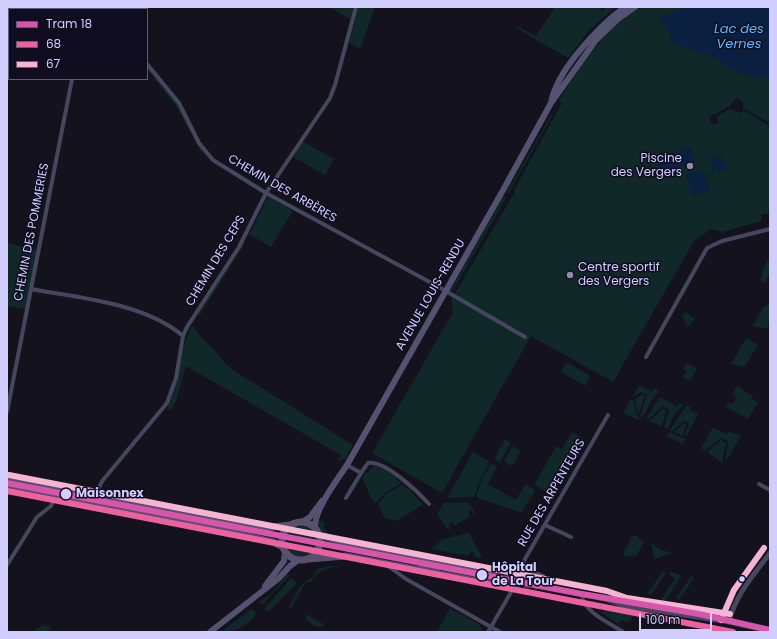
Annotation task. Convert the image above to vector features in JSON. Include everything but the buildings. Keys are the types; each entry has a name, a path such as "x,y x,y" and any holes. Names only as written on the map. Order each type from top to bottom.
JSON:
{"main road":[{"name":"AVENUE LOUIS-RENDU","path":"551,103 554,91 583,47 604,23 625,7"},
{"name":"AVENUE LOUIS-RENDU","path":"302,522 310,517 327,496 347,465 551,103 596,40 618,19 635,7"},
{"path":"7,480 94,496 115,502 250,526 265,528 302,522 315,528 319,536 318,549 308,559"},
{"path":"7,489 219,530 273,542 291,557 298,560 341,555 492,584"},
{"name":"AVENUE LOUIS-RENDU","path":"315,528 316,519 327,496"},
{"path":"263,589 284,562 282,537 290,525"},
{"path":"319,536 354,546 494,571"},
{"path":"210,632 263,589 278,579 298,560"}],"street":[{"name":"CHEMIN DES CEPS","path":"94,496 103,480 167,403 176,378 183,336 202,303 239,247 266,193 332,93 356,7"},
{"name":"CHEMIN DES ARBÈRES","path":"148,65 184,110 199,143 213,160 266,193 445,291 524,337"},
{"name":"CHEMIN DES POMMERIES","path":"7,412 72,80"},
{"path":"646,357 707,248 722,242 770,229"},
{"path":"31,289 128,308 175,329 183,336"},
{"name":"RUE DES ARPENTEURS","path":"488,632 521,568 608,414"},
{"path":"346,498 368,463 373,462 398,476 429,504"},
{"path":"347,465 361,473"},
{"path":"759,484 770,490"},
{"path":"7,565 37,517 51,506 54,499"},
{"path":"545,525 571,537"},
{"path":"729,622 733,609 745,588 770,553"},
{"path":"405,556 447,569 605,599 625,606 729,622 770,631"},
{"path":"380,562 406,579 500,632"},
{"path":"402,566 447,569"},
{"path":"521,568 544,576"},
{"path":"582,595 585,605 622,632"},
{"path":"605,599 614,599 711,616 729,622"}],"green space":[{"path":"330,7 354,7 351,20"},
{"path":"358,7 375,7 360,49 349,43"},
{"path":"555,7 602,7 600,10 603,12 606,7 616,7 590,29 568,58 516,28 517,26 536,36"},
{"name":"Centre sportif des Vergers","path":"642,7 770,7 770,123 743,108 743,101 736,98 730,106 709,117 712,125 718,123 717,116 730,109 741,113 743,110 770,126 770,213 761,215 762,221 722,232 711,229 694,241 613,382 531,336 442,493 372,453 453,312 451,300 515,192 514,190 562,103 559,100 585,60 605,36 628,16"},
{"path":"148,67 179,106 199,146 211,162 200,150 178,109 148,70"},
{"path":"552,113 553,114 509,193 507,192"},
{"path":"302,141 334,159 325,175 293,157"},
{"path":"504,196 506,198 452,292 450,291"},
{"path":"268,197 293,211 271,247 249,234"},
{"path":"7,243 37,250 25,309 7,306"},
{"path":"243,243 245,243 200,315 198,314"},
{"path":"770,257 770,277 768,276 765,283 759,280 763,274 761,272"},
{"path":"770,304 770,322 766,329 752,326 764,306"},
{"path":"686,312 695,319 689,326 686,325 682,315"},
{"path":"192,326 227,365 236,372 353,445 346,458 336,462 341,455 186,366 176,401 171,410 167,409 171,399 187,336"},
{"path":"746,338 758,344 745,367 731,364"},
{"path":"566,362 591,376 585,386 561,372"},
{"path":"687,363 697,369 690,381 683,377 687,371 683,369"},
{"path":"639,385 652,392 654,388 659,391 652,400 643,417 640,416 647,395 642,392 632,397"},
{"path":"737,386 753,396 752,399 758,402 748,419 725,406 729,402 733,404 737,397 733,395 733,393"},
{"path":"643,394 645,396 638,415 635,399"},
{"path":"660,397 677,407 679,403 683,405 674,415 668,429 664,427 669,410 663,406 648,420 646,419"},
{"path":"631,399 637,414 641,419 639,420 623,413"},
{"path":"687,405 691,407 690,410 698,414 686,437 689,423 684,421 672,431 670,430"},
{"path":"663,409 666,411 662,426 649,421"},
{"path":"684,423 686,424 683,436 674,432"},
{"path":"713,427 726,434 728,431 741,436 725,463 728,441 721,438 705,451 701,448"},
{"path":"572,432 584,439 552,495 534,485 556,446 562,449"},
{"path":"669,432 685,439 682,444 666,436"},
{"path":"505,439 511,443 500,462 494,459"},
{"path":"721,440 726,443 722,463 707,452"},
{"path":"512,446 521,451 512,466 504,461"},
{"path":"473,452 490,462 474,497 447,498"},
{"path":"491,463 497,466 488,484 516,500 525,484 535,490 527,505 523,504 526,506 522,513 476,497 482,479"},
{"path":"375,465 397,477 396,479 401,483 384,494 376,503 371,498 362,477"},
{"path":"402,485 407,489 408,488 423,505 396,521 385,518 378,504 385,495"},
{"path":"468,502 475,513 473,514 471,510 468,512 470,516 454,526 452,522 449,524 451,528 448,530 437,514 444,503"},
{"path":"318,519 324,522 324,528 328,534 321,533 318,525"},
{"path":"300,525 312,530 317,541 286,535 293,528"},
{"path":"469,533 483,559 475,557 475,553 470,552 469,556 431,549 443,539"},
{"path":"632,536 637,536 644,543 636,556 624,556 623,553"},
{"path":"285,541 316,547 309,555 297,557 288,551"},
{"path":"651,542 659,549 672,553 654,559"},
{"path":"330,566 339,567 324,570 317,574 311,582 306,582 291,609 289,608 301,586 308,580 312,578 317,569"},
{"path":"663,571 666,573 651,595 648,593"},
{"path":"671,572 682,575 665,602 662,603 660,601 675,579 669,575"},
{"path":"287,574 290,575 262,605 259,602 271,594"},
{"path":"691,576 694,578 679,600 676,598"},
{"path":"291,578 297,583 269,612 264,609"},
{"path":"606,606 636,612 628,623 622,620 618,624 596,609 604,612"},
{"path":"450,608 479,624 482,632 437,632"},
{"path":"251,609 255,611 256,614 249,622 241,628 221,632"},
{"path":"306,614 325,625 321,627 314,626 306,619"},
{"path":"44,625 50,627 49,632 31,632"}],"water":[{"name":"Lac des Vernes","path":"694,7 770,7 770,80 739,73 725,65 717,58 672,43 668,28 661,22 660,18 682,9"},
{"path":"691,147 695,162 660,172 656,157"},
{"path":"716,156 716,158 722,156 724,162 722,163 726,162 728,169 719,172 717,168 714,170 714,175 708,176 713,171 710,165 714,163 711,158"},
{"name":"Piscine des Vergers","path":"704,170 710,191 692,196 686,174 697,171 698,173"}],"waterway":[{"path":"226,632 245,618"}],"tunnel":[{"path":"494,571 538,585"},
{"path":"492,584 537,588"}],"tram line":[{"name":"18","path":"7,483 582,594 699,614 770,630"}],"transit line":[{"name":"67","path":"9,475 607,591 627,598 730,614"},
{"name":"68","path":"7,491 733,632"},
{"name":"67","path":"721,620 734,590 764,548"}],"place":[{"name":"Piscine des Vergers","path":"690,166"},
{"name":"Centre sportif des Vergers","path":"570,275"},
{"name":"Maisonnex","path":"66,494"},
{"name":"Hôpital de La Tour","path":"482,575"}]}
